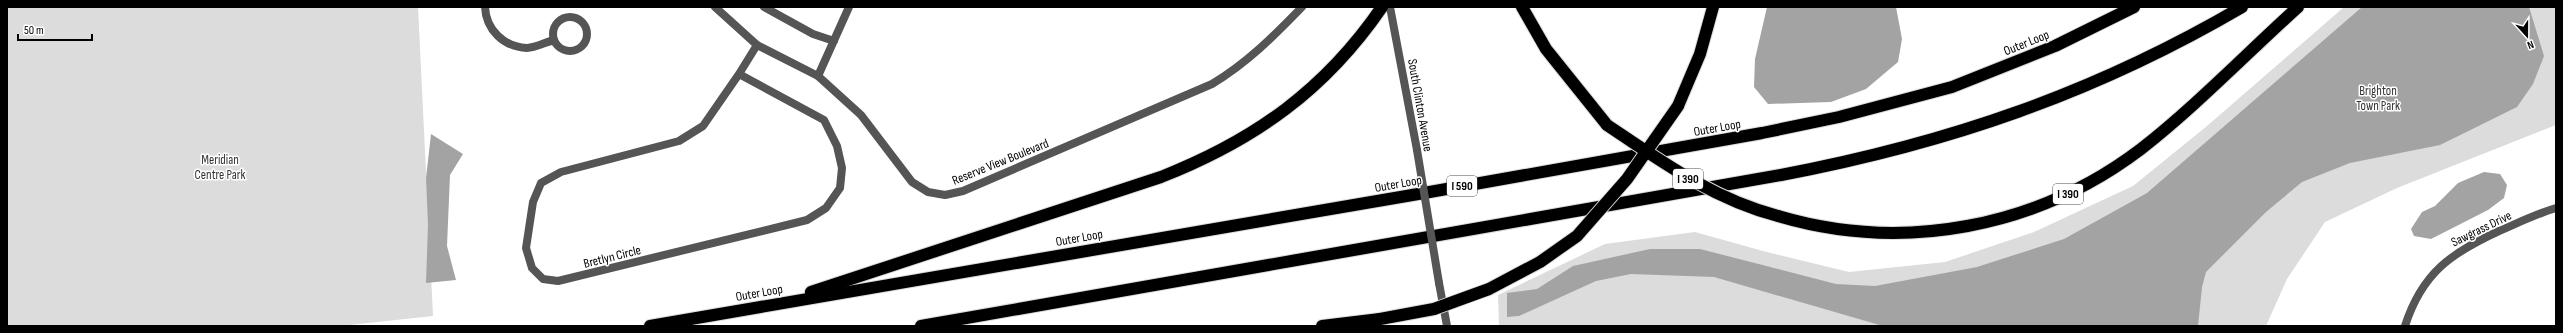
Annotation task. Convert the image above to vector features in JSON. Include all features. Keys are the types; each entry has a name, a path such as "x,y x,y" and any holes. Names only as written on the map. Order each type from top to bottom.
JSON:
{"highway":[{"path":"774,304 1161,177 1204,160 1279,115 1322,81 1359,41 1382,7"},
{"name":"I 390","path":"1522,7 1546,49 1607,125 1675,171 1711,192 1748,208 1834,230 1910,234 1974,226 2041,206 2093,181 2141,149 2298,7"},
{"path":"1322,326 1380,319 1434,309 1489,289 1540,262 1576,236 1627,179 1678,106 1700,54 1713,7"},
{"name":"Outer Loop","path":"650,326 1495,180 1840,117 1952,87 2055,46 2134,7"},
{"path":"921,326 1774,176 1873,156 1983,125 2067,94 2160,52 2242,7"}],"street":[{"path":"485,7 490,27 498,38 510,44 528,48 554,40"},
{"name":"Reserve View Boulevard","path":"715,7 757,45 818,76 861,115 912,182 928,192 945,195 964,192 1212,84 1232,72 1270,41 1302,7"},
{"path":"764,7 813,34 834,41"},
{"path":"818,76 849,7"},
{"name":"South Clinton Avenue","path":"1390,7 1417,150 1447,326"},
{"path":"570,16 580,20 587,29 586,40 583,45 573,50 562,49 554,40 556,24 564,18 570,16"},
{"name":"Bretlyn Circle","path":"739,74 824,120 837,146 842,168 840,188 826,208 807,220 558,281 543,279 532,268 526,248 533,202 541,183 561,172 679,141 703,126 757,45"},
{"name":"Sawgrass Drive","path":"2405,326 2417,296 2426,282 2453,255 2472,244 2556,208"}],"green space":[{"name":"Meridian Centre Park","path":"7,7 418,7 433,316 340,326 7,326"},
{"name":"Brighton Town Park","path":"2344,7 2556,7 2556,125 2397,188 2325,222 2287,279 2266,326 1499,326 1498,295 1605,244 1695,232 1763,251 1849,272 1945,262 2034,232 2133,186 2207,126"}],"shaded area":[{"path":"1767,7 1896,7 1902,39 1898,62 1866,89 1831,102 1768,104 1754,87 1755,59"},
{"name":"Brighton Town Park","path":"2362,7 2529,7 2544,56 2533,84 2517,107 2440,145 2350,163 2302,182 2266,212 2206,272 2202,287 2198,326 1883,326 1714,277 1631,274 1596,281 1519,316 1507,317 1507,293 1537,289 1573,266 1650,249 1700,249 1836,284 1875,286 1977,267 2064,239 2147,193"},
{"path":"431,134 463,154 450,175 447,246 456,280 426,283 428,225 426,178"},
{"path":"2484,172 2500,174 2507,185 2504,198 2488,210 2431,239 2414,236 2411,229 2422,212 2435,206 2458,183"}]}
